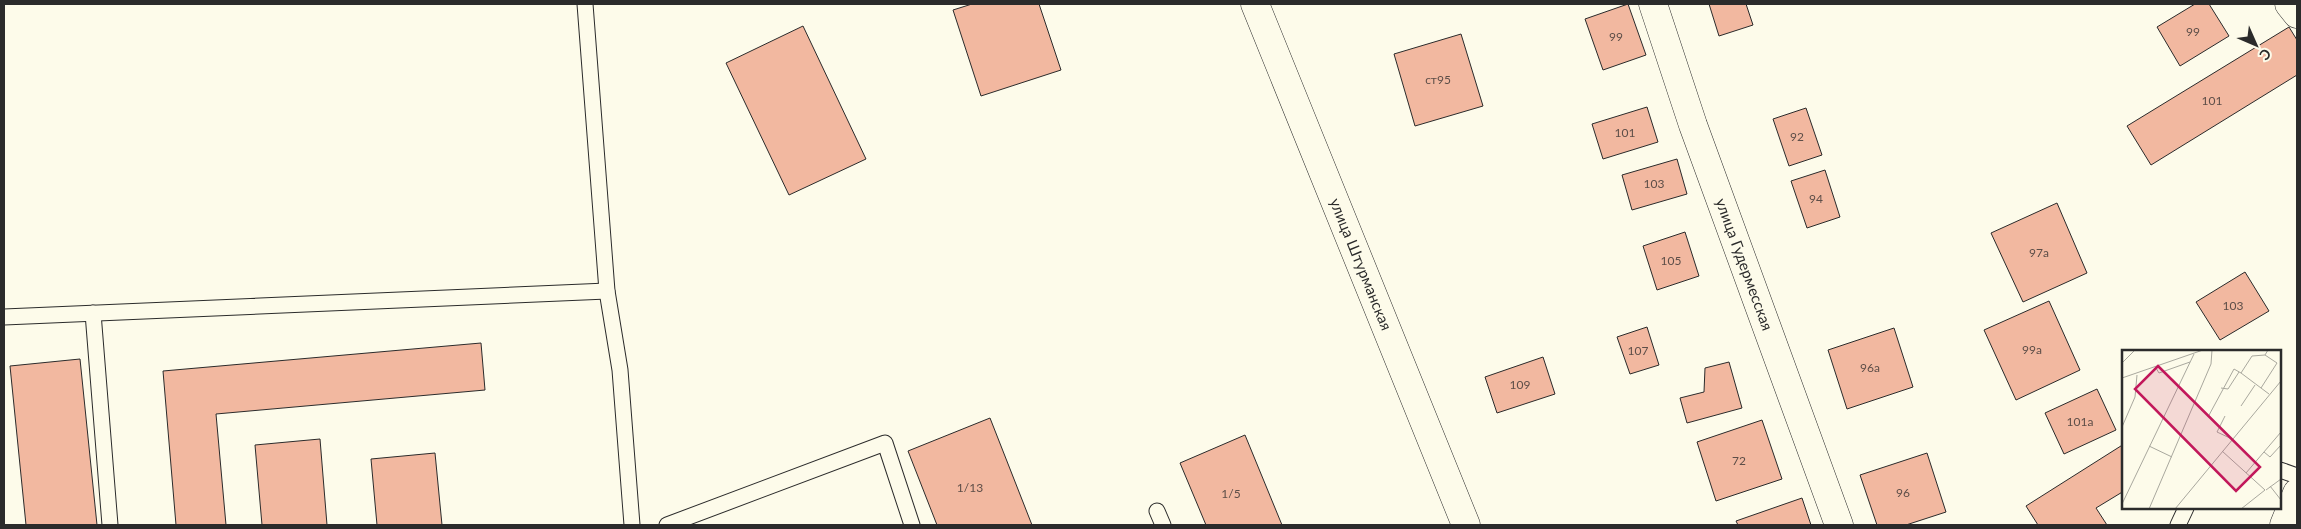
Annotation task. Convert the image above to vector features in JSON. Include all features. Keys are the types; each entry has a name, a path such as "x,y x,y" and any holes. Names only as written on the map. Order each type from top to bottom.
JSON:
{"street":[{"name":"улица Штурманская","path":"1255,4 1466,525"},
{"name":"улица Гудермесская","path":"1653,4 1693,125 1840,525"},
{"path":"2289,4 2297,14"},
{"path":"2284,525 2297,493"}],"lane":[{"path":"585,4 607,291 620,370 632,525"},
{"path":"4,317 607,291"},
{"path":"93,313 110,525"},
{"path":"668,525 885,443 912,525"},
{"path":"2281,470 2297,476"},
{"path":"2178,525 2186,509"},
{"path":"1157,511 1163,525"}],"building":[{"path":"972,4 1039,4 1061,70 981,96 953,10"},
{"path":"1628,4 1646,55 1603,70 1585,19"},
{"path":"1709,4 1746,4 1753,25 1719,36"},
{"path":"2195,4 2209,4 2229,36 2180,66 2157,27"},
{"path":"803,26 866,159 789,195 726,63"},
{"path":"2289,27 2297,40 2297,75 2151,165 2127,126"},
{"path":"1461,34 1483,106 1415,126 1394,54"},
{"path":"1647,107 1658,142 1603,159 1592,124"},
{"path":"1806,108 1822,155 1789,166 1773,119"},
{"path":"1677,159 1687,194 1632,210 1622,175"},
{"path":"1825,170 1840,217 1807,228 1791,181"},
{"path":"2057,203 2087,273 2023,302 1991,233"},
{"path":"1685,232 1699,276 1657,290 1643,246"},
{"path":"2245,272 2269,311 2220,340 2196,302"},
{"path":"2049,301 2080,370 2016,400 1984,330"},
{"path":"1647,327 1659,365 1630,374 1617,337"},
{"path":"1894,328 1913,387 1847,409 1828,350"},
{"path":"481,343 485,390 216,414 226,525 176,525 163,371"},
{"path":"1543,357 1555,394 1497,413 1485,377"},
{"path":"80,359 97,525 26,525 10,366"},
{"path":"1729,362 1742,408 1687,423 1680,398 1704,392 1705,368"},
{"path":"2097,389 2116,430 2064,454 2045,413"},
{"path":"990,418 1032,525 937,525 908,451"},
{"path":"1762,420 1782,479 1716,501 1697,442"},
{"path":"1245,435 1282,525 1206,525 1180,463"},
{"path":"320,439 327,525 262,525 255,445"},
{"path":"2122,445 2122,492 2096,508 2107,525 2038,525 2026,506"},
{"path":"435,453 442,525 377,525 371,459"},
{"path":"1927,453 1946,512 1906,525 1877,525 1860,475"},
{"path":"1802,498 1811,525 1738,525 1736,521"}]}
